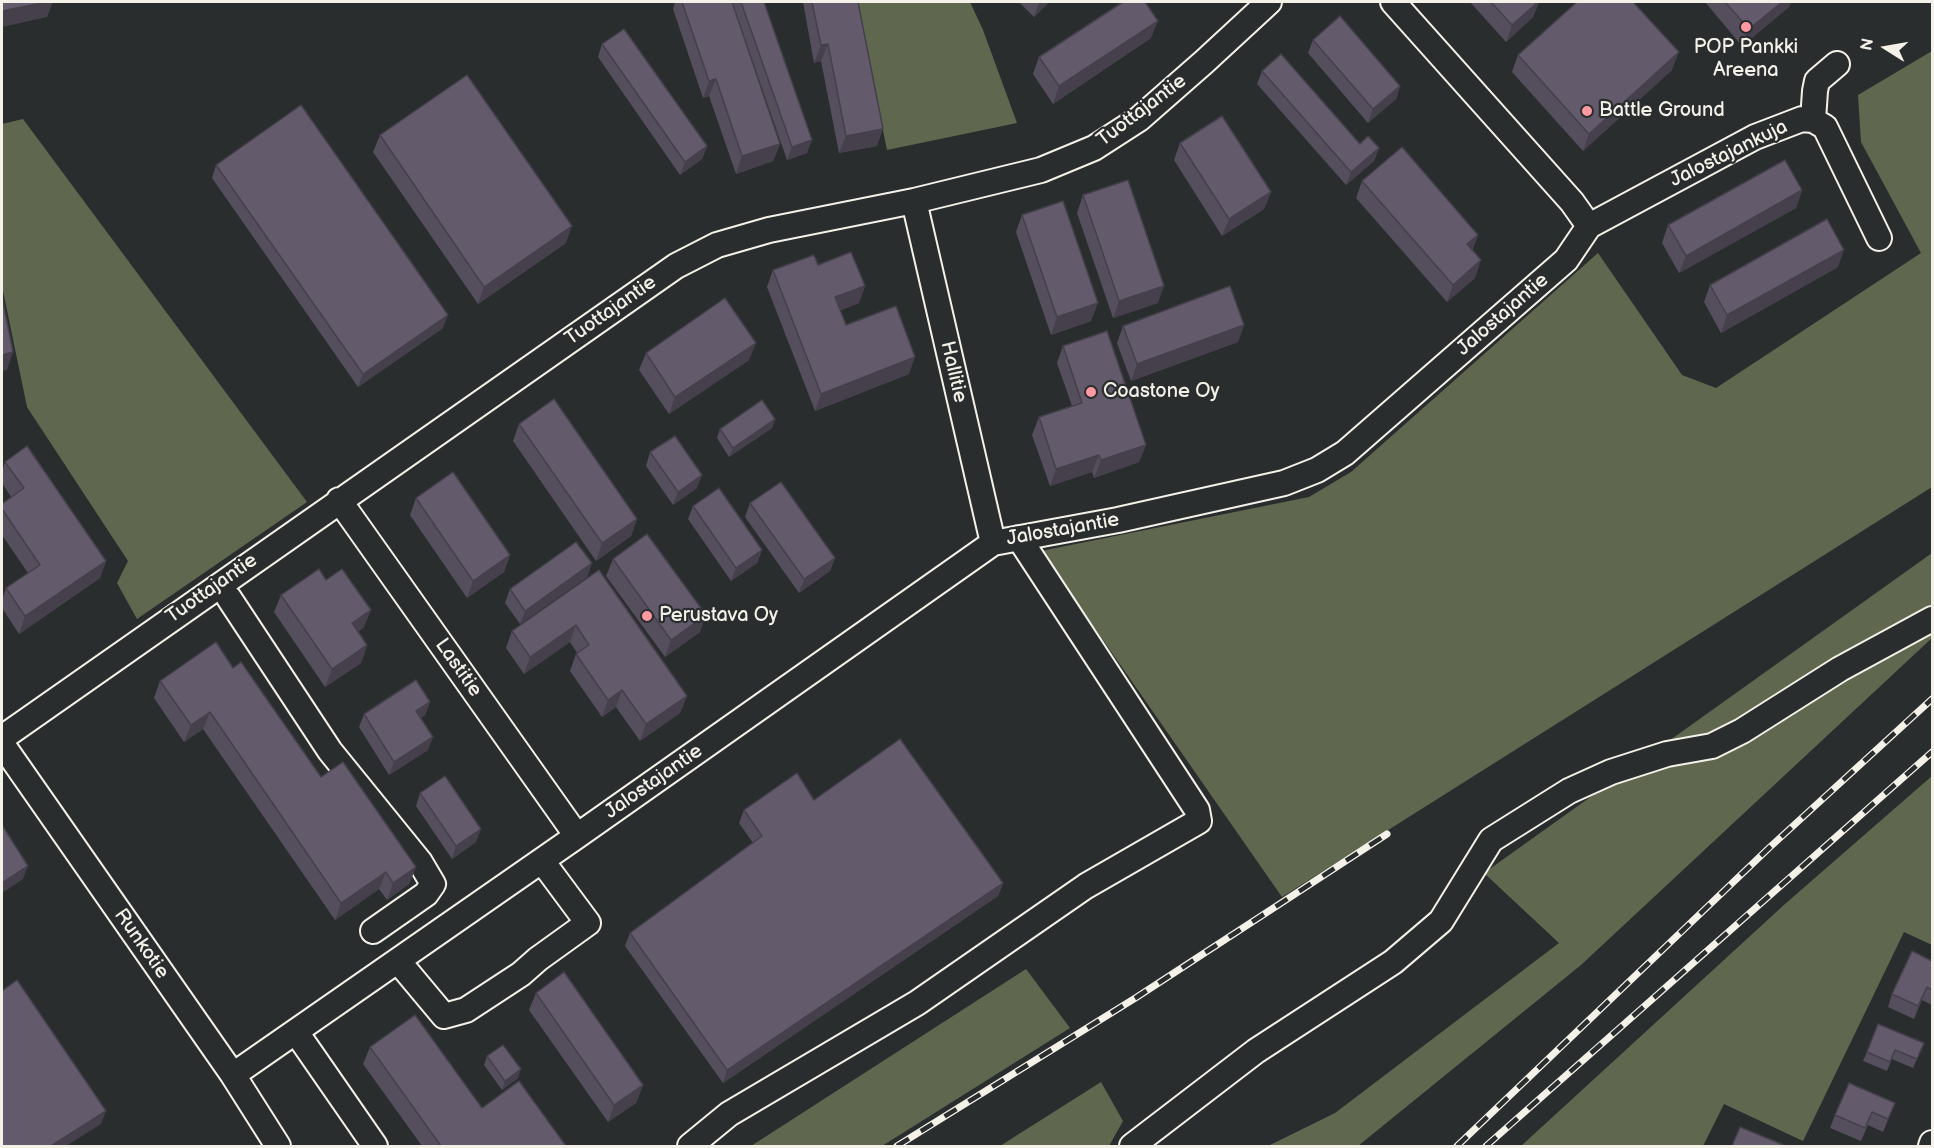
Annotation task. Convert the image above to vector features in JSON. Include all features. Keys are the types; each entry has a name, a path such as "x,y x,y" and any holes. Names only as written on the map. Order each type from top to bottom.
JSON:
{"street":[{"name":"Tuottajantie","path":"2,738 676,266 717,245 769,230 914,201 1041,170 1094,148 1139,119 1269,2"},
{"path":"1393,2 1572,202 1589,226"},
{"path":"1807,105 1817,81 1837,64"},
{"name":"Jalostajankuja","path":"1589,226 1755,137 1802,118 1807,105 1825,127 1879,238"},
{"name":"Hallitie","path":"914,201 993,543"},
{"name":"Jalostajantie","path":"233,1075 542,861 993,543 1118,520 1273,486 1317,470 1345,453 1566,260 1589,226"},
{"name":"Lastitie","path":"339,500 577,836"},
{"path":"690,1146 729,1114 917,1003 1086,886 1198,821 1197,810 1019,538"},
{"path":"229,598 330,751 420,862 434,884 426,894 373,931"},
{"path":"1132,1146 1256,1052 1393,962 1441,921 1491,840 1569,791 1611,772 1667,754 1712,746 1840,669 1932,619"},
{"name":"Runkotie","path":"2,744 233,1075 279,1146"},
{"path":"399,961 444,1016 466,1010 521,974 588,923 542,861"},
{"path":"296,1032 375,1146"}],"green space":[{"path":"857,2 970,2 983,30 1017,123 887,150"},
{"path":"1932,51 1932,487 1282,897 1041,551 1309,497 1351,472 1598,253 1682,375 1716,388 1921,253 1861,142 1858,95"},
{"path":"23,119 307,502 137,619 117,583 128,561 27,407 2,286 2,124"},
{"path":"1932,553 1932,638 1581,965 1358,1146 1268,1146 1335,1113 1559,943 1484,873"},
{"path":"1932,776 1932,945 1904,932 1803,1141 1724,1104 1703,1146 1521,1146 1785,904"},
{"path":"1026,969 1070,1028 882,1146 751,1146"},
{"path":"1101,1082 1123,1121 1109,1146 1000,1146"}],"building":[{"path":"2,2 47,2 2,11"},
{"path":"682,2 732,2 780,144 742,156 716,79 709,81"},
{"path":"741,2 764,2 812,140 792,147"},
{"path":"812,2 858,2 883,129 846,136 828,44 821,45"},
{"path":"1123,2 1145,2 1158,21 1059,86 1039,57"},
{"path":"1491,2 1538,2 1512,25"},
{"name":"Battle Ground","path":"1577,2 1633,2 1679,52 1589,134 1518,55"},
{"path":"1725,2 1782,2 1749,29"},
{"path":"1340,16 1400,86 1373,109 1313,40"},
{"path":"624,29 707,146 685,162 602,44"},
{"path":"1281,54 1360,144 1368,136 1379,148 1351,172 1262,71"},
{"path":"467,75 572,226 484,287 380,135"},
{"path":"301,105 448,315 363,374 216,165"},
{"path":"1222,116 1271,192 1229,219 1180,143"},
{"path":"1402,147 1478,235 1467,244 1481,260 1453,285 1362,181"},
{"path":"1785,160 1802,190 1686,256 1668,225"},
{"path":"1128,180 1164,286 1119,301 1083,195"},
{"path":"1063,201 1098,303 1057,317 1022,215"},
{"path":"1827,219 1844,250 1727,315 1710,285"},
{"path":"851,252 865,286 835,297 846,325 896,306 915,357 821,394 773,270 814,255 818,265"},
{"path":"1230,286 1244,325 1137,364 1123,326"},
{"path":"2,297 13,352 2,355"},
{"path":"725,298 756,343 675,397 646,353"},
{"name":"Coastone Oy","path":"1107,331 1146,445 1101,460 1099,455 1056,469 1039,417 1082,403 1063,346"},
{"path":"554,399 637,519 602,543 519,424"},
{"path":"762,400 775,419 733,448 720,429"},
{"path":"675,436 702,475 678,492 650,452"},
{"path":"27,446 106,561 25,616 6,588 40,565 2,509 2,504 24,488 5,462"},
{"path":"453,472 510,555 473,581 416,498"},
{"path":"781,482 835,558 804,579 750,503"},
{"path":"719,488 762,550 736,568 693,506"},
{"path":"647,534 706,615 671,640 613,559"},
{"path":"576,542 592,563 525,611 510,589"},
{"path":"319,569 326,580 342,569 371,610 352,623 367,645 332,669 281,595"},
{"path":"599,570 687,696 646,724 622,690 608,700 576,654 589,645 576,625 530,657 512,631"},
{"path":"216,642 233,668 241,662 321,777 343,762 416,867 393,883 386,872 341,903 210,712 191,725 160,681"},
{"path":"416,680 430,702 416,711 433,737 394,762 364,714"},
{"path":"900,739 1003,883 727,1070 630,933 762,836 744,810 797,773 814,800"},
{"path":"445,776 481,829 456,846 420,793"},
{"path":"2,825 28,866 2,883"},
{"path":"1912,951 1932,961 1932,990 1927,987 1918,1006 1892,994"},
{"path":"564,972 643,1085 614,1105 536,993"},
{"path":"17,980 106,1111 51,1146 2,1146 2,991"},
{"path":"415,1015 482,1108 519,1081 566,1146 441,1146 370,1047"},
{"path":"1878,1024 1924,1043 1917,1059 1895,1050 1890,1062 1867,1052"},
{"path":"503,1045 521,1069 505,1081 487,1056"},
{"path":"1849,1083 1895,1103 1888,1119 1872,1112 1865,1128 1835,1115"},
{"path":"1740,1127 1786,1146 1732,1146"}],"railway":[{"path":"1457,1146 1770,847 1932,699"},
{"path":"1486,1146 1932,752"},
{"path":"897,1146 1137,997 1387,834"}],"place":[{"name":"POP Pankki Areena","path":"1746,27"},
{"name":"Battle Ground","path":"1587,111"},
{"name":"Coastone Oy","path":"1091,392"},
{"name":"Perustava Oy","path":"647,616"}]}
